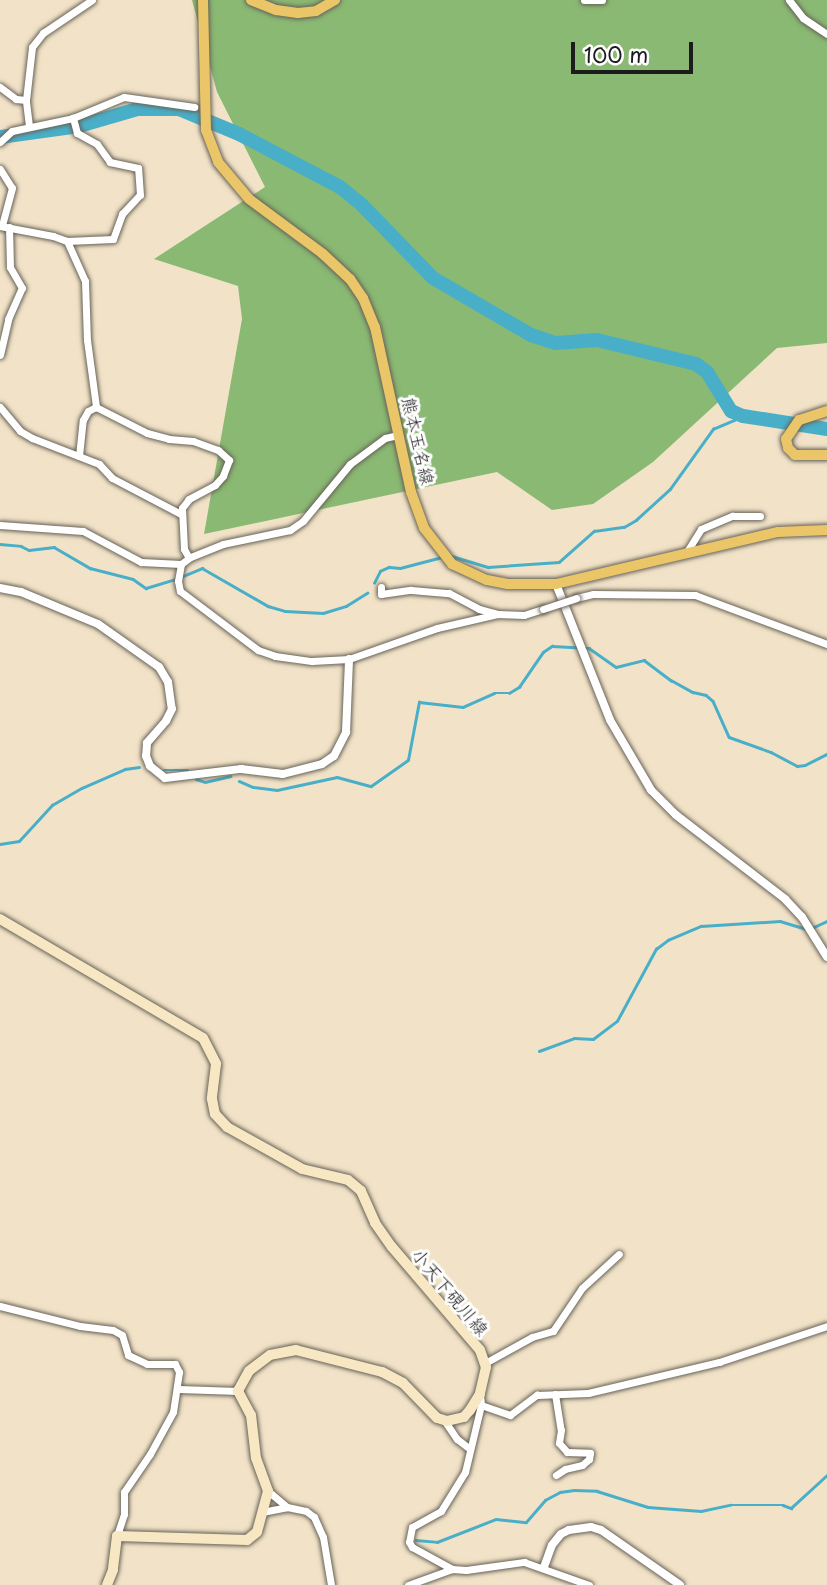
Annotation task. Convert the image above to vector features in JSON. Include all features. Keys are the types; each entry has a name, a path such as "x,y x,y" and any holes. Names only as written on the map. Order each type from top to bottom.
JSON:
{"main road":[{"name":"熊本玉名線","path":"203,0 199,104 218,162 227,177 249,199 343,272 363,298 375,327 411,492 424,528 452,564 487,580 508,584 556,584 778,532 827,530"},
{"path":"251,0 276,10 298,13 316,10 335,0"},
{"path":"827,411 795,424 786,439 788,448 795,455 827,455"},
{"name":"小天下硯川線","path":"0,919 203,1038 216,1064 212,1098 215,1114 227,1127 302,1169 348,1181 361,1191 375,1223 391,1247 480,1350 485,1363 481,1399"},
{"path":"107,1585 113,1570 117,1536 247,1540 257,1532 268,1491 256,1458 251,1415 238,1391 249,1371 259,1362 281,1351 296,1350 382,1372 403,1383 437,1418 444,1420 464,1417 481,1399"}],"street":[{"path":"29,126 26,100 32,47 43,33 92,0"},
{"path":"584,0 602,0"},
{"path":"789,0 803,18 827,34"},
{"path":"0,87 16,99 26,100"},
{"path":"0,142 7,133 29,126 74,119 124,97 199,104"},
{"path":"4,226 67,242 113,239 122,214 140,195 138,169 110,162 97,144 76,132 74,119"},
{"path":"0,169 12,188 4,226 10,267 22,288 8,319 0,355"},
{"path":"67,242 85,281 87,340 96,407"},
{"path":"0,407 20,431 99,464 112,478 181,514"},
{"path":"96,407 147,433 169,439 193,441 225,455 229,466 223,476 215,485 186,501 181,514 184,549 189,558"},
{"path":"79,456 83,420 88,411 96,407"},
{"path":"0,525 83,531 141,562 180,564 223,544 290,530 303,521 350,464 385,438 398,435"},
{"path":"686,553 701,529 732,516 760,516"},
{"path":"180,564 178,578 185,597 258,650 275,656 312,661 349,659 437,628 498,614"},
{"path":"556,584 583,658 615,730 662,802 757,875 802,918 827,957"},
{"path":"381,587 381,594 411,590 449,593 479,609 498,614 524,615 593,594 695,595 827,644"},
{"path":"0,588 21,592 98,624 159,667 168,682 172,709 148,743 146,756 150,766 165,778 241,769 283,774 322,764 334,756 346,732 349,659"},
{"path":"485,1363 532,1338 552,1331 582,1288 619,1254"},
{"path":"0,1306 80,1326 113,1330 122,1335 128,1355 147,1364 175,1364 179,1372 179,1389 173,1412 150,1454 124,1492 124,1514 117,1536"},
{"path":"452,1569 412,1547 410,1534 421,1520 441,1511 465,1472 481,1399 510,1415 537,1395 588,1393 719,1362 782,1338 827,1326"},
{"path":"179,1389 238,1391"},
{"path":"555,1394 561,1430 559,1443 567,1452 590,1454 589,1459 582,1465 565,1469 556,1475"},
{"path":"444,1420 457,1440 470,1449"},
{"path":"268,1491 287,1507"},
{"path":"262,1512 287,1507 306,1511 318,1523 331,1585"},
{"path":"544,1567 552,1545 561,1535 569,1530 590,1527 601,1530 680,1585"},
{"path":"408,1585 452,1569 466,1570 524,1563 544,1567 589,1585"}],"green space":[{"path":"192,0 827,0 827,343 777,348 653,462 593,504 552,510 497,472 204,534 242,319 238,286 154,259 265,187 217,92"}],"waterway":[{"path":"0,137 79,126 138,109 179,109 239,134 340,187 362,205 433,278 531,335 556,343 597,340 696,364 707,372 731,411 743,416 827,429"},
{"path":"452,556 488,567 559,562 594,531 624,527 636,520 670,489 713,429 743,416"},
{"path":"0,544 21,546 29,550 54,547 90,568 133,579 146,588 175,579"},
{"path":"374,583 380,571 389,567 400,568 442,557"},
{"path":"181,577 202,568 268,606 285,611 323,613 346,606 367,593"},
{"path":"239,781 253,787 277,790 337,777 371,786 408,760 419,702 463,707 494,693 509,693 519,687 543,652 552,646 589,648 616,667 644,660 671,680 693,692 706,695 713,701 729,737 771,752 797,766 827,754"},
{"path":"0,844 19,841 52,805 82,788 125,769 139,767"},
{"path":"164,770 188,770"},
{"path":"196,779 205,782 230,776"},
{"path":"539,1051 574,1038 593,1039 617,1021 656,949 668,940 701,926 780,921 806,929"},
{"path":"812,928 827,921"},
{"path":"416,1540 437,1542 496,1519 526,1522 545,1500 560,1492 574,1490 597,1491 648,1507 701,1511 730,1505 783,1505 791,1508 827,1475"}]}
